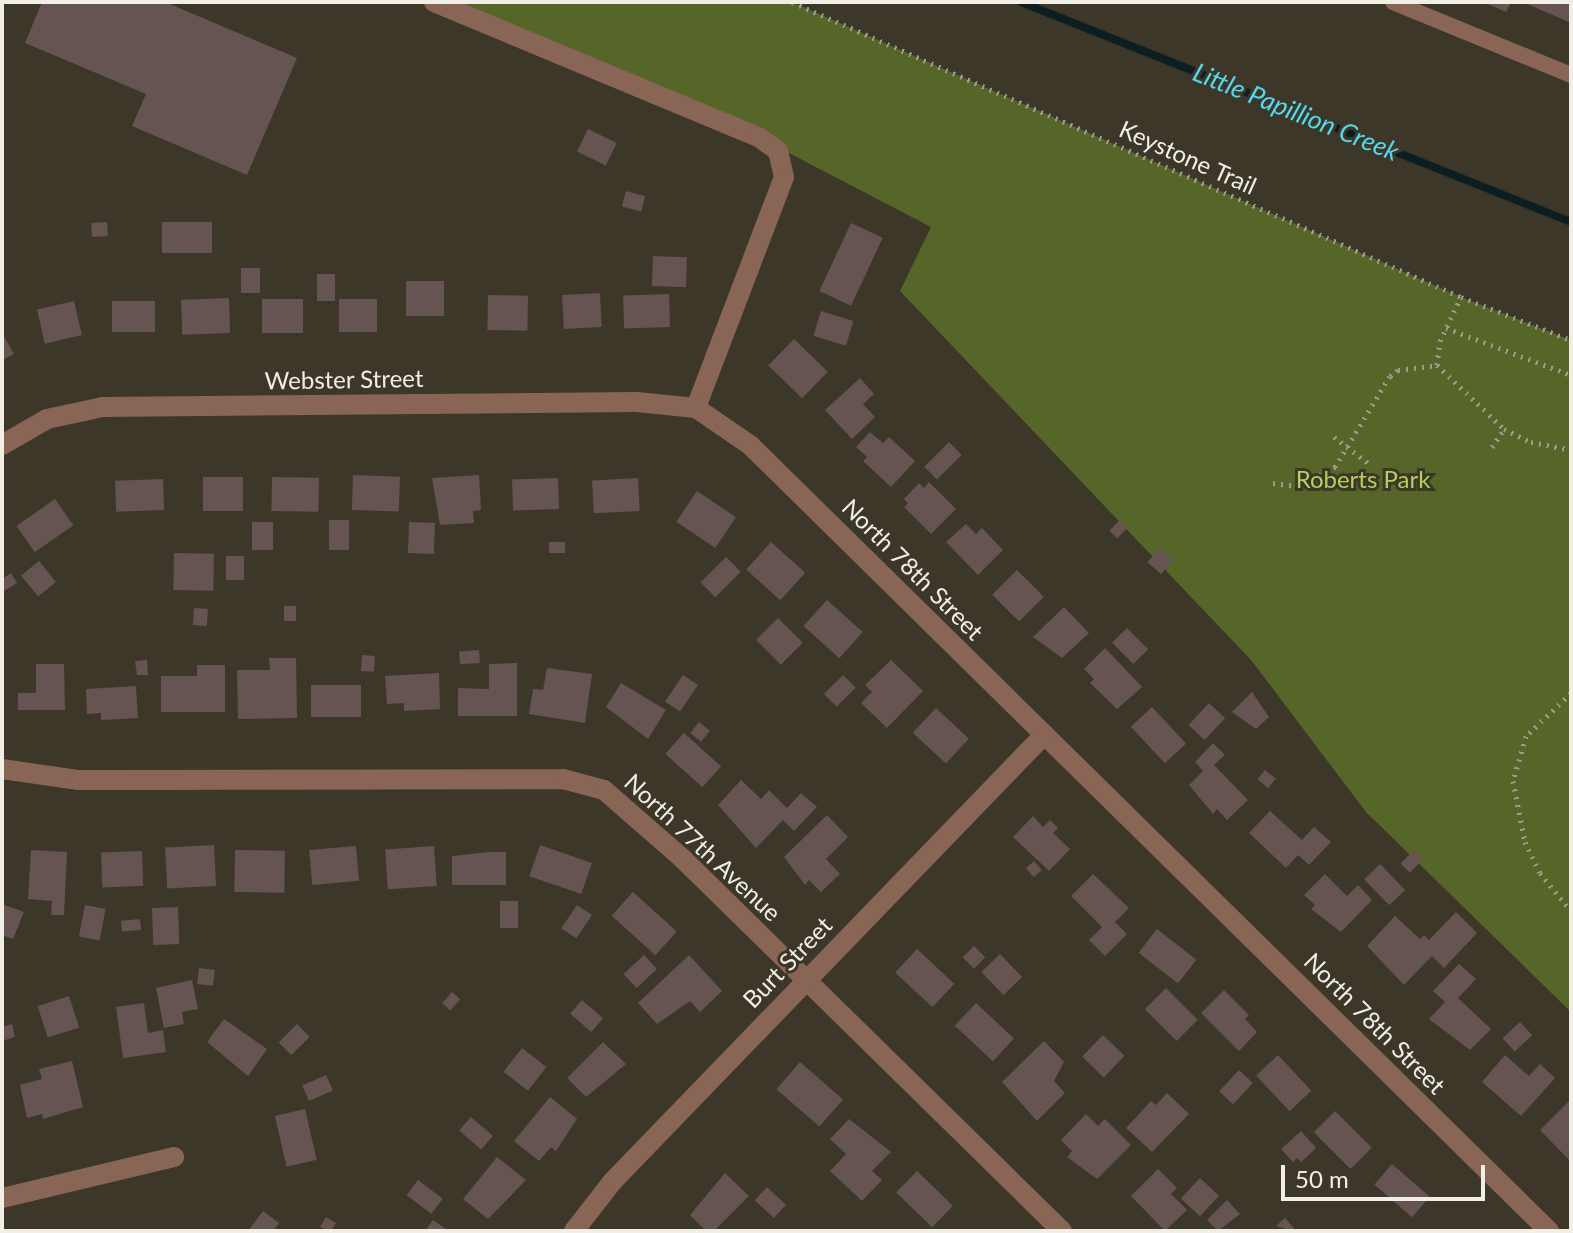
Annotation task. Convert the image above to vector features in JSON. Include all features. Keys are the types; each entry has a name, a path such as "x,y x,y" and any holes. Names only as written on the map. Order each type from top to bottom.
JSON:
{"street":[{"path":"434,2 760,138 778,151 784,177 696,408"},
{"name":"Webster Street","path":"2,445 47,419 103,407 637,402 696,408"},
{"name":"North 78th Street","path":"696,408 750,445 1549,1231"},
{"name":"Burt Street","path":"574,1231 612,1182 1044,735"},
{"name":"North 77th Avenue","path":"2,769 77,780 585,783 622,803 1062,1231"},
{"path":"2,1198 174,1157"}],"lane":[{"path":"1393,2 1571,75"}],"path":[{"name":"Keystone Trail","path":"792,2 1461,297 1571,340"},
{"path":"1437,365 1446,328 1461,297"},
{"path":"1446,328 1571,375"},
{"path":"1437,365 1504,429 1531,442 1571,450"},
{"path":"1273,483 1298,486 1319,478 1347,449 1390,376 1398,370 1437,365"},
{"path":"1492,447 1504,429"},
{"path":"1334,437 1371,465"},
{"path":"1571,693 1526,736 1513,781 1525,842 1540,873 1571,911"}],"green space":[{"name":"Roberts Park","path":"434,2 792,2 1461,297 1571,340 1571,1012 1366,812 1251,660 900,291 931,227 760,138"}],"building":[{"path":"42,2 165,2 297,58 247,175 132,126 146,94 25,43"},
{"path":"1483,2 1511,2 1506,12"},
{"path":"1523,2 1571,2 1571,23"},
{"path":"588,129 617,143 606,165 577,151"},
{"path":"626,191 645,196 641,212 622,206"},
{"path":"107,222 108,236 92,237 91,223"},
{"path":"162,222 212,222 212,253 162,253"},
{"path":"851,223 883,238 851,306 819,291"},
{"path":"653,256 687,257 686,287 652,286"},
{"path":"241,268 260,268 260,293 241,293"},
{"path":"317,274 335,274 335,301 317,301"},
{"path":"406,281 444,281 444,316 406,316"},
{"path":"600,293 602,327 564,329 562,295"},
{"path":"669,294 670,327 624,329 623,296"},
{"path":"488,295 528,296 527,331 487,330"},
{"path":"229,298 230,333 182,335 181,300"},
{"path":"262,299 303,299 303,333 262,333"},
{"path":"339,299 377,299 377,332 339,332"},
{"path":"74,301 82,335 45,344 37,310"},
{"path":"112,301 155,301 155,332 112,332"},
{"path":"821,311 854,321 846,346 813,336"},
{"path":"2,333 14,354 2,360"},
{"path":"794,339 828,372 802,398 768,366"},
{"path":"860,378 874,394 863,404 875,417 852,439 825,410"},
{"path":"870,432 883,443 889,437 915,461 891,487 863,461 867,457 856,447"},
{"path":"949,442 962,455 937,479 924,467"},
{"path":"353,475 400,477 399,512 352,510"},
{"path":"479,475 481,510 473,511 474,523 440,525 432,478"},
{"path":"203,477 243,477 243,511 203,511"},
{"path":"272,477 319,478 318,512 271,511"},
{"path":"558,478 559,509 513,511 512,480"},
{"path":"638,478 640,511 594,513 592,480"},
{"path":"163,479 164,510 116,512 115,481"},
{"path":"929,482 956,509 931,534 904,507 908,503 904,499 919,483 924,488"},
{"path":"697,491 736,517 715,548 676,522"},
{"path":"55,499 73,525 35,552 16,526"},
{"path":"329,520 349,520 349,550 329,550"},
{"path":"1120,520 1128,528 1117,538 1109,531"},
{"path":"252,522 273,522 273,550 252,550"},
{"path":"409,522 435,523 434,554 408,553"},
{"path":"966,524 976,534 982,528 1003,550 978,575 946,542"},
{"path":"549,542 565,542 565,553 549,553"},
{"path":"771,542 805,573 780,600 746,569"},
{"path":"1160,548 1174,560 1161,574 1148,562"},
{"path":"174,553 214,554 213,591 173,590"},
{"path":"226,556 244,556 244,580 226,580"},
{"path":"726,557 741,572 715,597 701,582"},
{"path":"39,561 56,582 38,596 21,575"},
{"path":"1017,570 1044,597 1019,622 992,595"},
{"path":"11,573 17,583 4,591 2,579"},
{"path":"827,600 863,632 839,658 804,626"},
{"path":"284,606 296,606 296,621 284,621"},
{"path":"1064,607 1089,633 1062,658 1033,637"},
{"path":"194,608 208,609 207,626 193,625"},
{"path":"778,618 803,643 781,665 756,640"},
{"path":"1127,628 1148,649 1133,664 1112,643"},
{"path":"1105,648 1142,687 1117,709 1090,683 1094,679 1084,669"},
{"path":"479,650 480,663 460,664 459,651"},
{"path":"362,655 375,656 374,672 361,671"},
{"path":"269,658 296,658 297,718 238,719 237,670 270,670"},
{"path":"147,660 148,675 137,675 135,661"},
{"path":"891,660 923,691 887,728 861,703 872,692 865,685"},
{"path":"517,663 517,716 458,716 458,688 489,689 489,664"},
{"path":"36,664 64,664 65,710 18,710 18,693 36,693"},
{"path":"197,665 225,665 225,712 161,712 161,676 197,676"},
{"path":"547,668 592,674 585,723 529,714 533,689 543,690"},
{"path":"439,673 440,709 404,711 404,703 387,704 385,676"},
{"path":"683,675 698,685 680,712 665,702"},
{"path":"843,675 856,688 837,707 824,694"},
{"path":"621,683 666,710 648,739 606,707"},
{"path":"311,685 361,685 361,717 311,717"},
{"path":"136,686 138,718 101,720 101,713 87,714 86,689"},
{"path":"1252,692 1269,717 1256,729 1232,712"},
{"path":"1209,703 1225,718 1205,740 1189,725"},
{"path":"1152,707 1186,744 1165,763 1131,727"},
{"path":"936,708 969,739 946,764 913,733"},
{"path":"699,722 710,731 701,742 690,733"},
{"path":"684,733 721,766 702,787 665,754"},
{"path":"1213,743 1225,755 1214,765 1248,800 1227,820 1217,809 1213,814 1189,785 1203,771 1195,762"},
{"path":"1265,770 1276,779 1268,788 1257,779"},
{"path":"741,780 761,799 769,790 787,808 801,793 817,807 794,831 783,820 756,848 718,805"},
{"path":"1270,811 1302,840 1314,827 1331,842 1309,865 1298,855 1286,868 1249,833"},
{"path":"827,815 848,837 826,859 840,874 821,892 809,880 805,885 784,857"},
{"path":"1033,816 1043,827 1050,820 1058,828 1053,833 1070,849 1049,871 1013,837"},
{"path":"214,845 216,886 167,889 165,848"},
{"path":"540,845 592,863 581,894 529,876"},
{"path":"356,846 359,881 312,885 309,850"},
{"path":"434,846 437,886 388,889 385,849"},
{"path":"31,850 67,852 64,915 51,915 52,901 28,899"},
{"path":"235,850 285,851 284,893 234,892"},
{"path":"1414,850 1423,859 1410,873 1401,863"},
{"path":"142,851 143,886 102,887 101,852"},
{"path":"506,852 506,885 452,885 452,856"},
{"path":"1034,861 1042,870 1034,877 1026,868"},
{"path":"1380,864 1405,890 1389,905 1364,879"},
{"path":"1093,874 1129,908 1115,922 1127,934 1105,956 1089,940 1102,927 1071,896"},
{"path":"1325,874 1347,896 1358,885 1372,900 1341,932 1311,909 1315,905 1304,895"},
{"path":"633,892 677,931 655,955 612,916"},
{"path":"500,901 518,901 518,928 500,928"},
{"path":"2,904 24,912 13,939 2,935"},
{"path":"85,905 106,909 100,940 79,936"},
{"path":"577,905 592,915 576,938 561,928"},
{"path":"178,907 179,944 153,945 152,908"},
{"path":"1456,912 1477,933 1444,968 1432,956 1404,985 1367,946 1395,916 1420,939 1424,935 1429,940"},
{"path":"140,919 141,930 122,932 121,921"},
{"path":"1157,929 1196,960 1178,983 1139,953"},
{"path":"974,946 985,957 974,969 963,957"},
{"path":"917,949 954,984 932,1007 895,972"},
{"path":"1000,954 1022,977 1004,995 981,972"},
{"path":"644,955 657,969 636,988 624,974"},
{"path":"689,955 722,991 700,1012 690,1001 657,1024 638,1003"},
{"path":"1459,964 1476,979 1458,998 1491,1029 1470,1050 1429,1019 1445,1002 1433,991"},
{"path":"199,968 215,970 213,986 197,984"},
{"path":"192,980 198,1009 182,1012 184,1024 164,1028 156,988"},
{"path":"1166,988 1198,1020 1177,1041 1145,1009"},
{"path":"1224,990 1249,1015 1245,1019 1257,1032 1239,1051 1201,1013"},
{"path":"452,992 460,999 450,1011 442,1003"},
{"path":"69,996 79,1027 48,1038 38,1006"},
{"path":"582,1000 603,1018 591,1032 570,1014"},
{"path":"144,1003 148,1033 163,1030 166,1052 123,1058 116,1007"},
{"path":"976,1003 1014,1038 993,1061 955,1026"},
{"path":"224,1019 267,1049 248,1076 207,1042"},
{"path":"1520,1022 1532,1035 1515,1052 1502,1038"},
{"path":"12,1024 15,1037 2,1041 2,1027"},
{"path":"297,1024 310,1037 291,1055 279,1042"},
{"path":"1103,1035 1125,1056 1104,1077 1082,1057"},
{"path":"1044,1041 1064,1062 1054,1081 1065,1093 1037,1121 1002,1082"},
{"path":"603,1042 626,1064 586,1097 567,1078"},
{"path":"522,1048 546,1067 528,1091 504,1072"},
{"path":"1278,1055 1311,1091 1289,1111 1256,1075"},
{"path":"1505,1055 1529,1076 1540,1064 1555,1078 1521,1116 1482,1082"},
{"path":"72,1061 83,1107 43,1119 42,1114 27,1118 20,1085 42,1079 39,1069"},
{"path":"800,1062 843,1099 819,1127 776,1089"},
{"path":"1239,1070 1253,1083 1233,1104 1219,1091"},
{"path":"326,1075 333,1091 309,1101 302,1086"},
{"path":"1167,1093 1189,1114 1152,1152 1126,1128 1151,1101 1156,1105"},
{"path":"550,1097 577,1119 556,1151 551,1147 539,1161 514,1141"},
{"path":"1571,1099 1571,1162 1540,1130"},
{"path":"305,1109 317,1160 286,1167 275,1116"},
{"path":"1335,1111 1372,1148 1351,1169 1314,1132"},
{"path":"1086,1114 1098,1126 1105,1119 1131,1145 1097,1179 1067,1157 1072,1151 1061,1140"},
{"path":"471,1117 493,1136 481,1150 459,1131"},
{"path":"849,1119 891,1152 872,1171 882,1180 862,1201 830,1171 846,1154 830,1139"},
{"path":"1301,1131 1316,1148 1301,1162 1297,1158 1293,1162 1281,1149"},
{"path":"497,1157 526,1180 488,1219 463,1199"},
{"path":"1392,1164 1430,1197 1412,1217 1374,1184"},
{"path":"1158,1169 1177,1188 1171,1194 1187,1210 1165,1231 1131,1196"},
{"path":"917,1171 953,1206 932,1227 896,1193"},
{"path":"725,1173 749,1196 714,1231 706,1231 690,1215"},
{"path":"1200,1178 1219,1196 1200,1216 1181,1198"},
{"path":"418,1180 443,1199 431,1214 407,1195"},
{"path":"767,1187 786,1205 774,1218 755,1200"},
{"path":"1227,1200 1240,1214 1218,1231 1207,1220"},
{"path":"263,1211 279,1223 273,1231 248,1231"},
{"path":"326,1217 336,1223 331,1231 320,1227"},
{"path":"1285,1218 1294,1228 1291,1231 1276,1226"},
{"path":"433,1220 449,1231 425,1231"}],"waterway":[{"name":"Little Papillion Creek","path":"1021,2 1571,222"}]}
